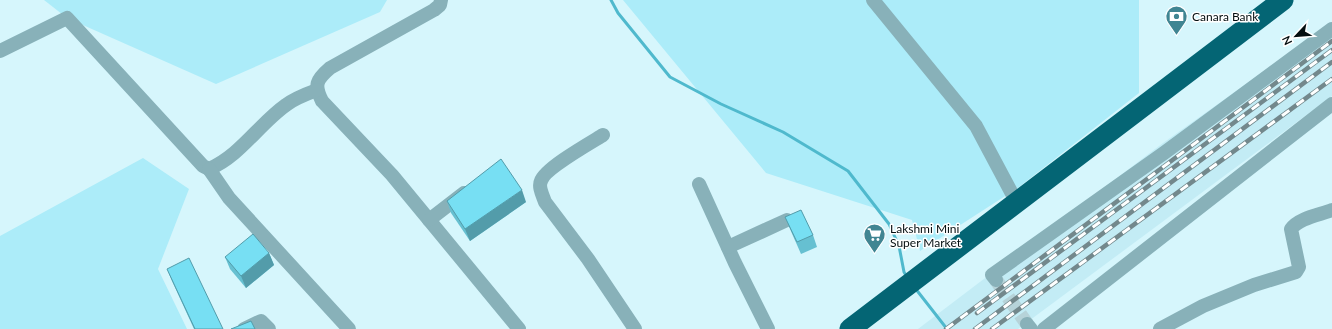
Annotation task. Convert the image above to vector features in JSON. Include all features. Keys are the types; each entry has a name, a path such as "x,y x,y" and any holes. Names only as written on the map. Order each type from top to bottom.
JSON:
{"highway":[{"path":"850,329 1283,0"}],"street":[{"path":"441,0 440,5 434,10 330,68 318,81 317,90 322,101 392,175 519,329"},
{"path":"873,0 976,126 1017,203"},
{"path":"0,51 67,18 202,166 209,169 229,198 349,329"},
{"path":"996,280 992,275 1158,157 1332,28"},
{"path":"209,169 227,158 284,106 295,98 317,90"},
{"path":"1044,329 1332,104"},
{"path":"603,135 549,170 541,181 541,191 545,202 588,259 634,329"},
{"path":"699,184 768,329"},
{"path":"430,220 473,186"},
{"path":"1160,329 1203,306 1254,285 1296,272 1299,267 1291,229 1294,225 1302,221 1332,210"},
{"path":"728,247 787,220"},
{"path":"244,329 261,321 269,329"}],"shaded area":[{"path":"44,0 387,0 380,12 216,84 67,18"},
{"path":"623,0 1139,0 1139,93 1019,187 920,251 912,220 766,173"},
{"path":"1332,23 1332,96 1018,329 918,329 1163,143"},
{"path":"143,158 189,189 158,269 187,329 0,329 0,236"}],"building":[{"path":"501,159 522,190 465,229 447,201"},
{"path":"801,210 813,235 797,242 785,217"},
{"path":"253,234 269,253 241,276 225,257"},
{"path":"189,258 223,329 195,329 167,269"},
{"path":"251,321 255,329 231,329"}],"waterway":[{"path":"611,0 618,13 670,77 721,104 783,132 848,171 889,224 899,246 904,272 907,277"},
{"path":"915,288 947,329"}],"tunnel":[{"path":"996,280 1027,324"}],"railway":[{"path":"946,329 1332,41"},
{"path":"977,313 1332,50"},
{"path":"975,329 1332,62"},
{"path":"992,329 1332,79"}],"place":[{"name":"Canara Bank","path":"1176,36"},
{"name":"Lakshmi Mini Super Market","path":"874,254"}]}
